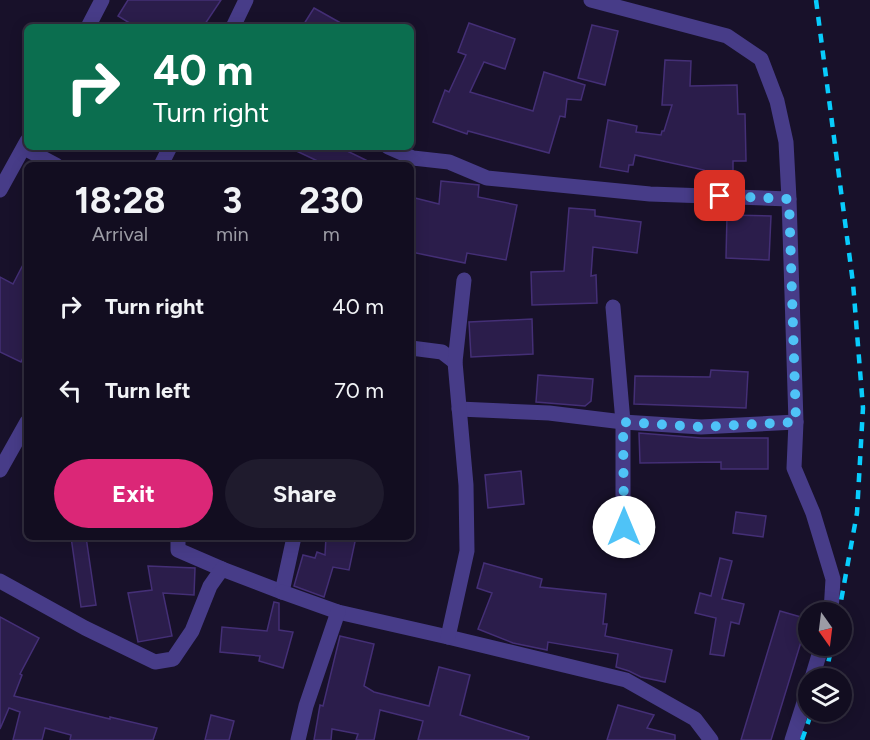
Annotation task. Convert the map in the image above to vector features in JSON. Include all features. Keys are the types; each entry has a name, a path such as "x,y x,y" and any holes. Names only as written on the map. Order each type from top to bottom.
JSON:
{"street":[{"path":"90,24 102,0"},
{"path":"234,24 246,0"},
{"path":"591,0 727,36 761,59 779,111 786,142 796,422 794,468 822,540 833,579 832,602"},
{"path":"0,190 24,146"},
{"path":"34,150 52,162"},
{"path":"395,150 413,158 449,162 487,178 650,194 789,199"},
{"path":"448,637 467,551 465,485 455,362 464,280"},
{"path":"613,307 623,422 624,527"},
{"path":"414,348 442,352 455,362"},
{"path":"459,409 549,413 623,422 701,427 796,422"},
{"path":"0,470 24,427"},
{"path":"178,540 178,550 222,569 338,612 626,680 695,719 711,740"},
{"path":"282,592 293,540"},
{"path":"0,581 86,628 155,662 173,659 192,631 210,586 222,569"},
{"path":"298,740 306,706 338,612"},
{"path":"792,740 798,721"}],"building":[{"path":"128,0 221,0 205,24 131,24 118,16"},
{"path":"314,8 343,24 304,24"},
{"path":"469,23 515,39 505,69 484,62 470,92 533,111 544,72 585,85 581,100 567,99 565,117 560,116 549,153 468,131 467,134 433,122 445,90 449,92 466,55 458,52"},
{"path":"592,25 618,31 605,85 578,78"},
{"path":"665,60 691,61 690,86 737,85 738,114 745,114 746,161 733,161 733,174 704,174 704,170 635,155 633,165 629,165 628,172 600,167 608,120 637,126 636,132 661,135 664,131 672,105 662,105"},
{"path":"294,150 345,150 370,162 320,162"},
{"path":"441,181 479,185 478,197 517,205 506,260 467,253 465,263 414,253 414,198 439,204"},
{"path":"569,208 595,210 595,216 641,222 637,253 593,247 591,276 596,275 597,303 532,305 531,272 564,271"},
{"path":"727,215 771,216 769,260 726,258"},
{"path":"24,263 24,356 21,362 0,352 0,277 13,284"},
{"path":"532,319 533,354 471,357 469,322"},
{"path":"711,370 748,372 746,408 634,404 635,376 710,377"},
{"path":"538,375 593,379 591,401 585,406 536,402"},
{"path":"639,433 701,438 768,438 768,469 721,469 721,462 640,463"},
{"path":"521,471 524,504 488,508 485,475"},
{"path":"736,512 766,516 763,537 733,533"},
{"path":"71,540 86,540 96,605 81,607"},
{"path":"326,540 355,540 349,570 333,567 324,597 294,586 303,555 315,558 317,552 325,555"},
{"path":"720,558 732,561 722,599 744,604 739,624 731,622 724,656 710,654 716,618 695,613 700,593 711,596"},
{"path":"484,563 542,579 540,587 606,594 603,624 607,624 605,636 672,650 665,682 641,677 616,667 618,654 548,642 547,650 513,643 478,629 492,593 477,588"},
{"path":"148,566 195,568 194,595 163,593 172,636 138,642 128,593 152,590"},
{"path":"274,602 279,603 279,630 293,632 283,668 259,661 260,656 220,652 222,627 267,631"},
{"path":"780,611 798,616 798,652 771,740 741,740"},
{"path":"0,617 39,638 20,674 22,675 14,696 157,728 153,740 70,740 71,735 45,728 42,740 13,740 20,712 9,708 0,729"},
{"path":"340,636 374,644 364,686 374,692 429,706 439,667 470,675 460,715 529,737 528,740 418,740 423,721 380,710 374,740 356,740 358,734 332,729 331,740 314,740 320,705 323,706"},
{"path":"618,705 654,715 647,728 675,735 675,740 607,740"},
{"path":"211,715 234,721 229,740 205,740"}],"railway":[{"path":"816,0 853,283 863,408 857,513 841,602"},
{"path":"827,668 830,656"},
{"path":"802,740 808,722"}],"route":[{"path":"624,527 623,422 701,427 796,422 789,199 720,196"}]}
